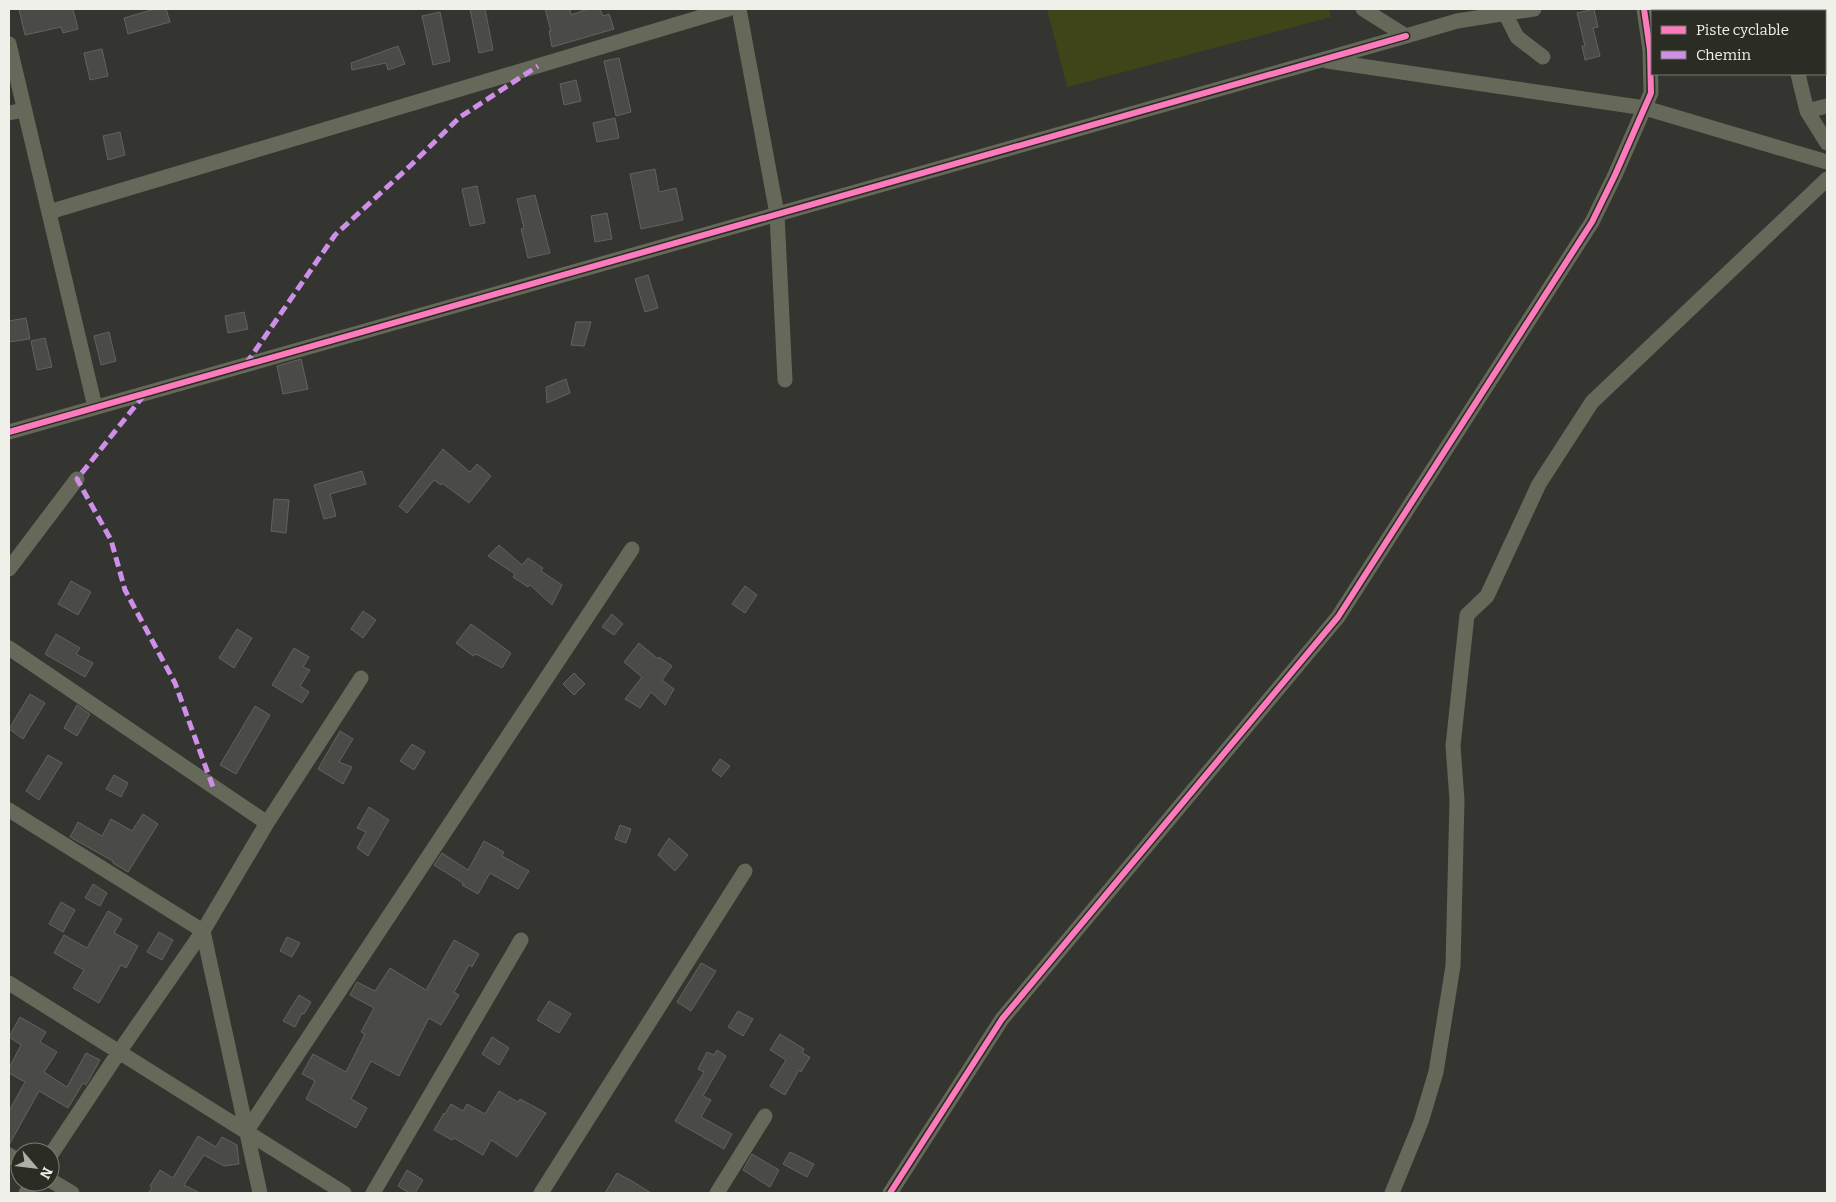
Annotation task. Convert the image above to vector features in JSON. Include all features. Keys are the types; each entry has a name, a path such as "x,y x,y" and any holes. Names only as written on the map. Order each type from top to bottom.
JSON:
{"street":[{"path":"48,212 728,9"},
{"path":"739,9 777,214 786,380"},
{"path":"1363,9 1406,36"},
{"path":"9,432 1457,21 1504,11 1534,9"},
{"path":"890,1193 1002,1019 1338,617 1592,222 1651,93 1650,50 1644,9"},
{"path":"1504,11 1516,37 1543,57"},
{"path":"9,44 95,407"},
{"path":"1322,60 1645,108 1827,162"},
{"path":"1798,75 1807,111 1827,143"},
{"path":"1807,111 1827,106"},
{"path":"9,113 24,110"},
{"path":"1392,1193 1421,1122 1436,1072 1453,966 1456,800 1453,746 1467,615 1487,596 1539,484 1592,402 1827,179"},
{"path":"9,569 77,479"},
{"path":"246,1132 632,549"},
{"path":"9,648 267,823"},
{"path":"59,1142 203,930 267,823 361,678"},
{"path":"9,810 203,930 260,1193"},
{"path":"541,1193 745,871"},
{"path":"373,1193 521,940"},
{"path":"9,983 344,1193"},
{"path":"717,1193 765,1116"},
{"path":"60,1186 72,1193"}],"green space":[{"path":"1047,9 1329,9 1331,17 1067,87"}],"building":[{"path":"19,9 73,9 78,29 63,33 61,27 25,35"},
{"path":"155,9 166,9 170,22 128,34 124,18"},
{"path":"470,9 485,9 493,50 479,53"},
{"path":"545,9 570,9 571,15 588,9 600,9 603,16 609,14 614,29 552,47 549,31 551,31"},
{"path":"1594,9 1598,27 1593,28 1600,56 1585,60 1582,46 1585,46 1577,13"},
{"path":"440,12 450,61 433,65 422,16"},
{"path":"398,46 405,64 388,70 386,63 352,70 351,63"},
{"path":"102,49 108,76 90,80 84,53"},
{"path":"619,58 631,112 616,116 604,61"},
{"path":"576,80 581,101 564,105 560,84"},
{"path":"615,118 619,138 597,142 593,123"},
{"path":"120,132 125,155 108,160 103,136"},
{"path":"655,169 659,192 676,188 683,220 641,229 630,174"},
{"path":"477,186 485,223 470,226 462,189"},
{"path":"535,195 550,253 528,258 521,229 524,228 517,199"},
{"path":"607,213 612,239 595,242 591,216"},
{"path":"648,275 658,308 645,312 635,279"},
{"path":"244,312 248,329 228,333 225,316"},
{"path":"26,318 30,339 9,342 9,321"},
{"path":"576,322 591,322 584,346 571,345"},
{"path":"109,332 116,361 101,365 94,336"},
{"path":"45,338 52,367 37,370 31,341"},
{"path":"301,359 308,389 283,394 277,366"},
{"path":"566,379 570,393 547,403 546,387"},
{"path":"443,449 470,472 477,464 491,476 469,503 442,483 441,485 434,480 407,513 399,506"},
{"path":"362,471 366,484 330,494 336,516 324,519 314,485"},
{"path":"274,499 289,500 286,533 271,531"},
{"path":"499,545 522,565 528,558 543,568 541,571 562,585 552,605 530,585 528,587 513,577 515,574 488,556"},
{"path":"71,581 91,592 78,615 58,604"},
{"path":"745,586 757,595 745,613 732,604"},
{"path":"363,611 376,620 363,638 351,629"},
{"path":"612,614 623,624 614,635 602,627"},
{"path":"471,624 511,653 502,668 476,654 473,656 456,643"},
{"path":"237,629 252,638 234,668 219,658"},
{"path":"56,634 80,648 76,654 93,663 85,677 45,654"},
{"path":"639,643 658,659 659,657 672,666 662,680 674,689 665,705 651,692 640,708 625,699 642,677 624,662"},
{"path":"294,648 309,657 303,667 310,670 300,686 309,692 302,703 272,685"},
{"path":"574,673 585,684 574,695 563,684"},
{"path":"30,694 45,703 23,739 9,729"},
{"path":"77,705 90,714 77,736 64,728"},
{"path":"255,706 270,715 236,774 220,765"},
{"path":"340,731 353,739 339,762 352,767 343,784 318,769"},
{"path":"412,744 425,752 414,770 400,761"},
{"path":"48,755 62,763 39,800 26,791"},
{"path":"720,759 730,766 721,777 712,770"},
{"path":"114,775 128,783 121,797 106,789"},
{"path":"369,807 389,820 368,856 357,848 366,832 357,828"},
{"path":"143,814 158,824 128,872 113,863 113,861 70,837 78,822 102,836 111,819 132,831"},
{"path":"620,825 631,829 626,843 615,839"},
{"path":"669,838 688,855 675,871 658,855"},
{"path":"484,841 504,852 502,856 529,871 518,889 490,873 478,894 434,865 442,853 468,870"},
{"path":"93,884 107,893 100,906 85,898"},
{"path":"61,902 75,910 63,932 49,924"},
{"path":"108,911 122,919 114,933 138,946 126,968 121,965 99,1003 73,988 84,970 54,953 64,935 87,948"},
{"path":"159,932 173,940 162,960 147,952"},
{"path":"287,937 300,943 292,957 280,951"},
{"path":"454,940 479,954 472,967 469,965 454,992 459,995 441,1025 429,1018 399,1076 371,1061 351,1099 367,1108 356,1128 306,1099 315,1081 302,1074 313,1054 346,1072 365,1034 361,1032 374,1008 350,995 357,982 375,991 390,968 426,990"},
{"path":"701,963 716,971 691,1011 677,1002"},
{"path":"299,995 311,1002 304,1014 302,1013 295,1027 283,1021"},
{"path":"549,1001 571,1014 559,1033 537,1020"},
{"path":"738,1011 753,1019 743,1036 728,1027"},
{"path":"20,1017 46,1032 40,1042 57,1052 44,1072 67,1087 86,1053 100,1060 86,1085 83,1083 68,1108 39,1091 9,1145 9,1111 25,1082 9,1073 9,1068 21,1045 9,1037"},
{"path":"780,1034 804,1049 802,1053 810,1057 801,1072 799,1070 785,1095 770,1086 786,1060 770,1050"},
{"path":"492,1037 509,1048 499,1065 482,1054"},
{"path":"717,1050 726,1056 703,1096 711,1100 701,1117 732,1134 724,1149 675,1121 704,1072 698,1069 707,1052 714,1055"},
{"path":"499,1091 518,1102 520,1099 546,1113 517,1157 491,1140 483,1155 454,1138 452,1140 434,1130 451,1104 463,1111 467,1104 485,1114"},
{"path":"198,1136 216,1147 222,1137 237,1145 239,1164 224,1166 204,1155 184,1185 200,1193 148,1193 160,1170 173,1178"},
{"path":"790,1152 814,1164 807,1177 783,1164"},
{"path":"752,1154 779,1170 770,1187 743,1170"},
{"path":"407,1170 423,1180 415,1193 409,1193 398,1186"},
{"path":"617,1173 632,1181 651,1193 605,1193"}],"marked path":[{"path":"246,364 335,235 460,117 538,66"},
{"path":"144,395 77,479 111,540 125,590 175,683 213,787"}],"cycle path":[{"path":"890,1193 1002,1019 1338,617 1592,222 1651,93 1650,50 1644,9"},
{"path":"9,432 1406,36"}]}
